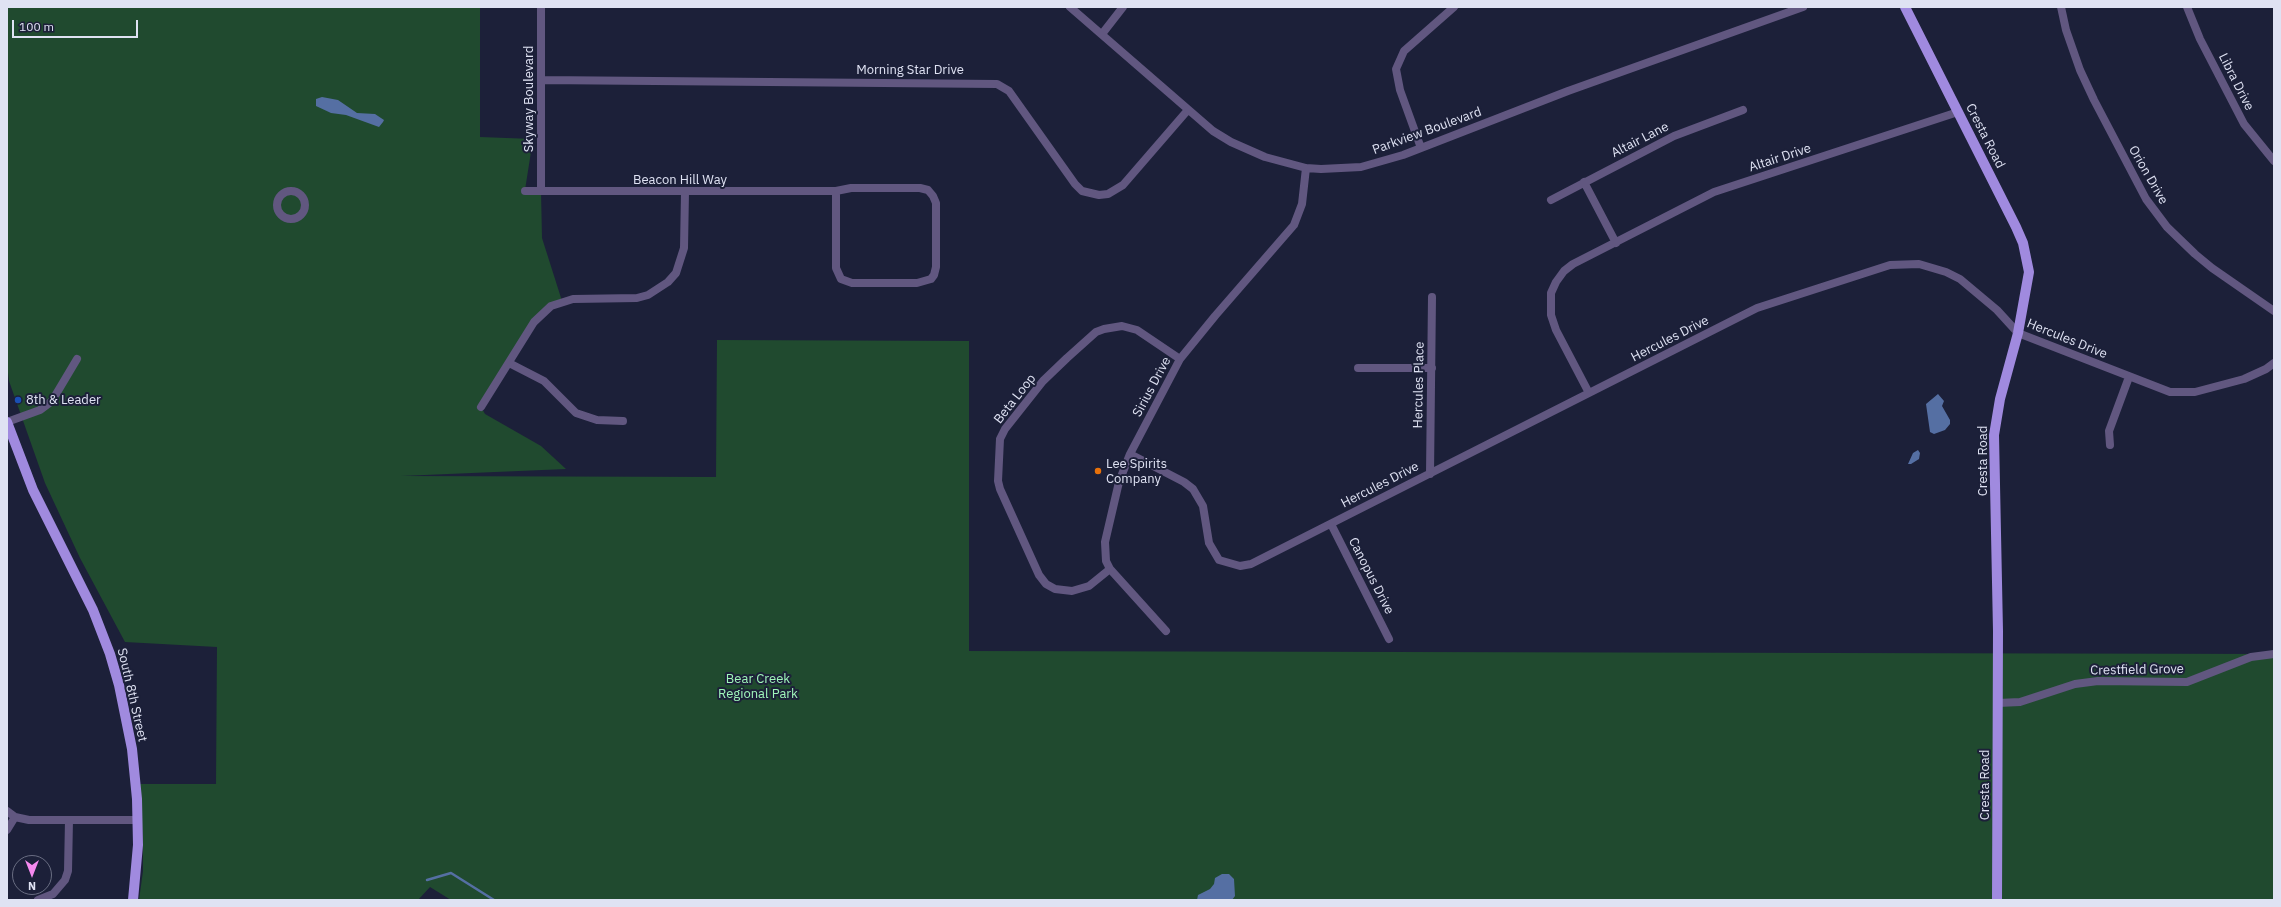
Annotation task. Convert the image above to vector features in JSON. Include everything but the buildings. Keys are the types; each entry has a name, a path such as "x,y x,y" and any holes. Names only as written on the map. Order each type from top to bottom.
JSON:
{"main road":[{"name":"Cresta Road","path":"1905,7 2023,243 2029,272 2018,333 2000,399 1994,435 1998,703 1997,900"},
{"name":"South 8th Street","path":"7,422 33,490 93,610 110,654 119,685 132,748 138,820 133,900"}],"street":[{"name":"Skyway Boulevard","path":"541,7 541,191"},
{"name":"Parkview Boulevard","path":"1070,7 1187,111 1213,131 1231,142 1265,157 1306,168 1361,167 1421,148 1568,91 1803,7"},
{"path":"1102,34 1123,7"},
{"path":"1421,148 1400,90 1396,69 1404,51 1454,7"},
{"name":"Orion Drive","path":"2061,7 2066,30 2080,70 2094,100 2146,199 2168,227 2195,254 2212,268 2274,311"},
{"name":"Libra Drive","path":"2187,7 2200,39 2244,124 2274,161"},
{"name":"Morning Star Drive","path":"541,80 997,84 1009,91 1075,184 1082,191 1100,196 1108,194 1123,185 1187,111"},
{"name":"Altair Lane","path":"1551,200 1674,136 1742,110"},
{"name":"Altair Drive","path":"1590,393 1556,330 1551,315 1550,303 1556,282 1573,264 1714,192 1958,112"},
{"name":"Sirius Drive","path":"1166,631 1110,568 1106,561 1105,542 1119,482 1130,454 1180,359 1215,316 1294,225 1302,204 1306,168"},
{"path":"1584,182 1616,243"},
{"name":"Beacon Hill Way","path":"524,191 836,191 851,188 920,188 928,190 936,203 936,267 934,275 931,279 917,283 852,283 842,279 836,268 836,191"},
{"path":"481,407 534,322 551,306 574,298 637,298 648,295 668,282 676,273 684,248 685,192"},
{"name":"Hercules Drive","path":"1130,454 1184,482 1193,489 1203,506 1209,543 1219,560 1230,564 1251,564 1758,308 1890,265 1919,264 1933,267 1960,279 1997,310 2018,333 2170,392 2187,393 2244,379 2266,369 2274,363"},
{"name":"Hercules Place","path":"1430,474 1432,297"},
{"name":"Beta Loop","path":"1110,568 1089,586 1072,591 1055,589 1046,584 1039,576 998,482 1000,439 1005,429 1043,381 1084,342 1104,329 1122,326 1137,330 1180,359"},
{"path":"7,422 40,410 52,401 77,359"},
{"path":"509,363 540,379 576,413 597,420 623,420"},
{"path":"1358,368 1432,368"},
{"path":"2110,445 2109,431 2129,377"},
{"name":"Canopus Drive","path":"1331,524 1389,639"},
{"name":"Crestfield Grove","path":"1998,703 2020,702 2075,684 2098,681 2187,682 2251,656 2274,654"},
{"path":"7,811 15,817 29,820 138,820"},
{"path":"7,830 15,817"},
{"path":"38,900 53,894 65,880 68,871 69,820"}],"green space":[{"name":"Bear Creek Regional Park","path":"7,7 480,7 480,137 533,139 525,190 541,191 542,238 562,301 541,313 481,407 485,414 541,446 566,469 401,476 716,477 717,340 969,341 969,651 2274,654 2274,900 451,900 430,887 418,900 139,900 143,871 143,840 139,784 216,784 217,647 125,642 80,558 45,483 9,381 7,364"}],"water":[{"path":"322,97 338,100 357,113 375,114 384,120 379,127 346,115 331,113 316,106 316,99"},
{"path":"1938,394 1944,401 1942,406 1950,420 1950,424 1945,430 1934,434 1930,432 1926,404"},
{"path":"1918,450 1920,453 1919,459 1911,464 1908,464 1913,453"},
{"path":"1222,874 1229,874 1234,879 1235,896 1232,900 1197,900 1198,895 1210,889 1214,884 1215,878"}],"waterway":[{"path":"427,880 451,873 494,900"}],"place":[{"name":"8th & Leader","path":"18,400"},
{"name":"Lee Spirits Company","path":"1098,471"}]}
